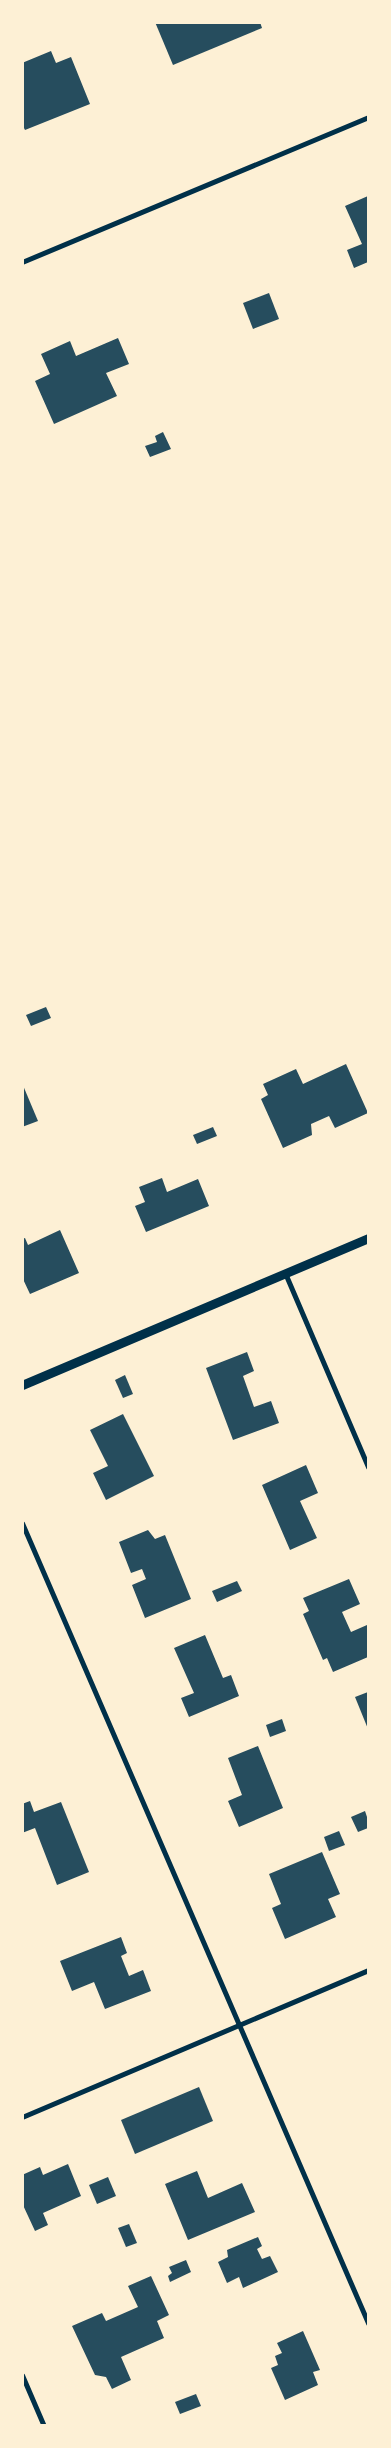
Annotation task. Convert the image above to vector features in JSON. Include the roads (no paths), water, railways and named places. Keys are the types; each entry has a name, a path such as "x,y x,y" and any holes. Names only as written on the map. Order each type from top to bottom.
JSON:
{"street":[{"path":"22,262 368,117"},
{"path":"22,1385 368,1238"},
{"path":"285,1273 368,1467"},
{"path":"22,1523 368,2323"},
{"path":"22,2117 368,1970"},
{"path":"22,2375 44,2426"}]}
